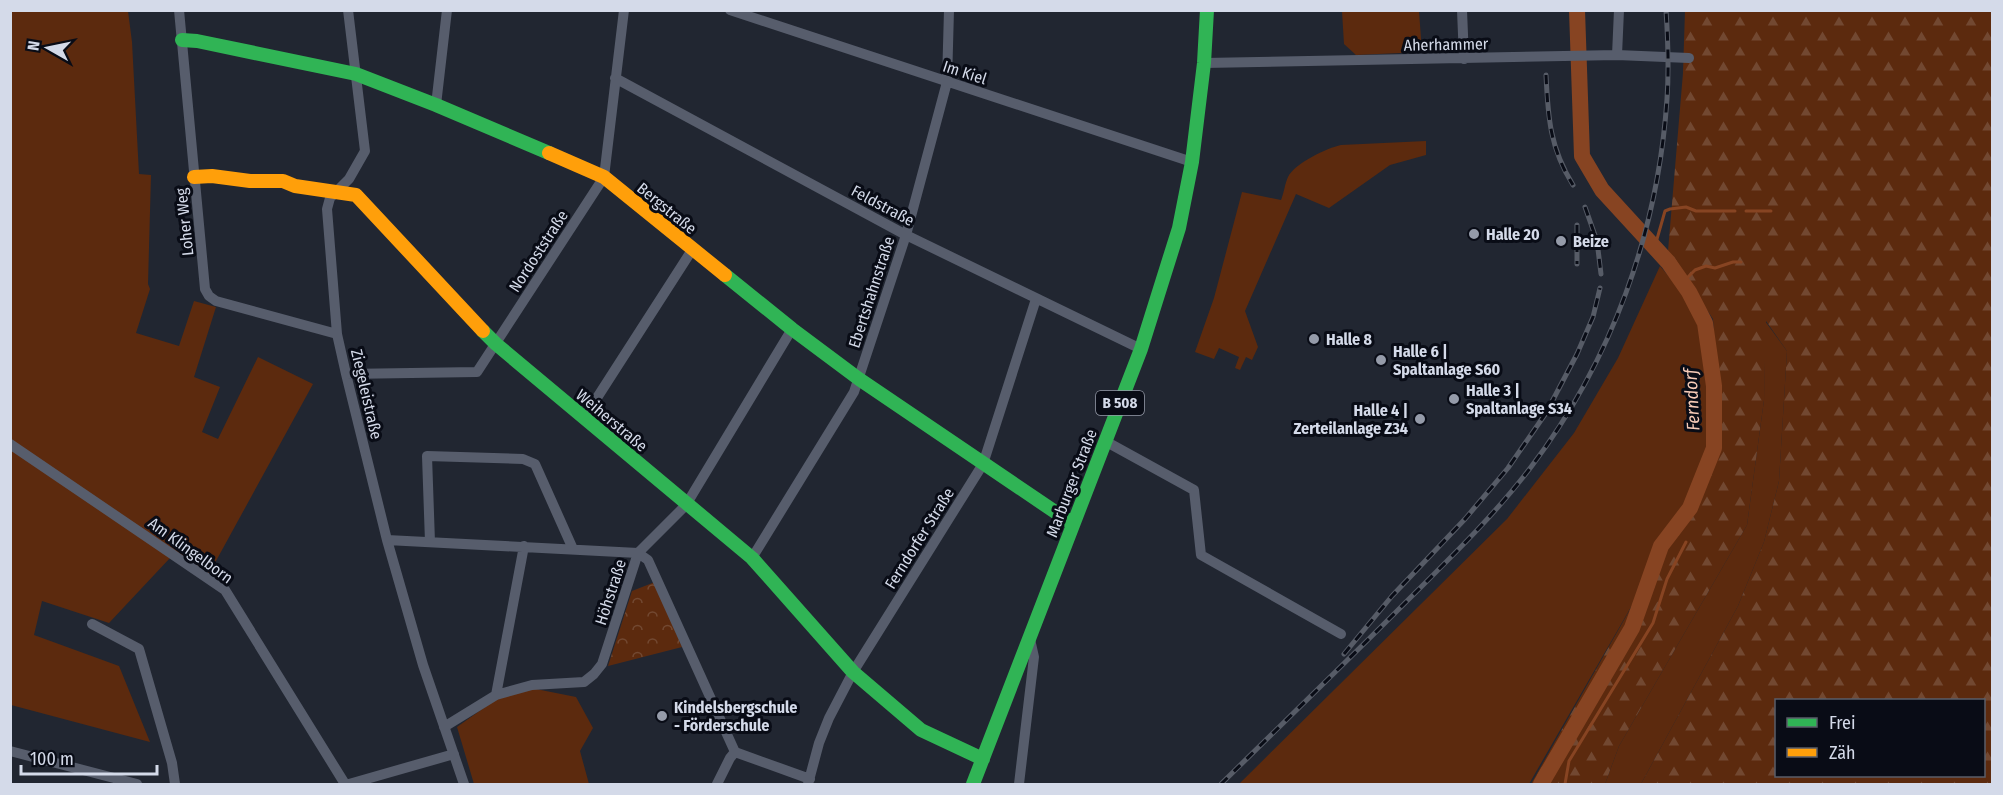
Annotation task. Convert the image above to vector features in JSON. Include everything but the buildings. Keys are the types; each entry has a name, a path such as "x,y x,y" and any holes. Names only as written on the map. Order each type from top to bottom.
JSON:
{"street":[{"name":"Loher Weg","path":"179,10 205,289 216,301 337,334"},
{"name":"Ziegeleistraße","path":"348,10 365,151 348,179 330,198 327,209 337,334 387,540 423,665 464,784"},
{"path":"436,105 447,10"},
{"name":"Nordoststraße","path":"346,374 477,372 604,177 624,10"},
{"name":"Im Kiel","path":"730,10 1192,162"},
{"name":"Ebertshahnstraße","path":"752,558 854,392 859,379 906,235 947,82 949,10"},
{"name":"Marburger Straße","path":"973,784 1141,348 1179,228 1192,162 1204,63 1207,10"},
{"path":"1462,10 1464,59"},
{"path":"1617,55 1619,10"},
{"name":"Bergstraße","path":"182,40 197,40 356,74 436,105 604,177 692,250 859,379 1073,524"},
{"name":"Aherhammer","path":"1204,63 1617,55 1689,58"},
{"name":"Feldstraße","path":"615,78 906,235 1141,348"},
{"name":"Weiherstraße","path":"194,177 212,176 250,182 283,181 295,186 356,195 496,344 752,558 853,672 921,730 983,759"},
{"path":"584,418 692,250"},
{"name":"Ferndorfer Straße","path":"809,782 819,743 829,718 853,672 983,464 1036,299"},
{"name":"Höhstraße","path":"444,727 496,695 532,685 584,682 594,674 602,664 638,553 686,505 792,329"},
{"path":"1106,441 1194,490 1201,555 1341,634"},
{"name":"Am Klingelborn","path":"10,444 225,590 347,784"},
{"path":"430,542 428,456 523,459 535,464 573,549"},
{"path":"387,540 638,553 648,560 735,752 809,782"},
{"path":"496,695 524,546"},
{"path":"92,624 139,649 172,763 175,784"},
{"path":"1019,784 1034,657 1030,638"},
{"path":"10,751 137,784"},
{"path":"717,784 735,752"},
{"path":"347,784 454,754"}],"green space":[{"path":"11,11 128,11 132,42 139,174 151,175 148,284 150,289 136,333 179,346 194,301 216,307 194,377 220,387 202,432 218,439 258,357 313,384 205,581 170,558 109,623 42,601 34,635 119,666 150,742 11,705"},
{"path":"1342,11 1419,11 1422,52 1356,55 1344,44"},
{"path":"1685,11 1992,11 1992,784 1641,784 1738,606 1764,542 1779,481 1787,351 1766,321 1764,400 1747,525 1619,746 1605,784 1531,784 1721,449 1713,319 1668,251 1683,73"},
{"path":"1426,141 1426,155 1390,165 1329,208 1296,194 1245,311 1258,347 1252,360 1246,357 1240,370 1235,368 1239,357 1219,348 1214,359 1195,352 1214,298 1242,192 1281,200 1287,179 1297,167 1320,153 1341,145"},
{"path":"1660,266 1688,299 1701,320 1708,388 1710,447 1684,506 1654,549 1642,588 1529,784 1239,784 1507,519 1574,433 1618,358"},
{"path":"1765,321 1787,351 1779,481 1764,542 1738,606 1641,784 1605,784 1619,746 1747,525 1764,400"},
{"path":"655,582 682,647 608,666 632,591"},
{"path":"531,688 576,697 593,728 580,751 589,784 474,784 457,727 499,697"}],"waterway":[{"name":"Ferndorf","path":"1541,784 1632,628 1661,546 1690,508 1714,448 1714,386 1705,323 1689,292 1668,262 1602,190 1582,156 1577,10"},
{"path":"1655,246 1665,211 1686,207 1696,211 1735,211"},
{"path":"1746,211 1771,211"},
{"path":"1683,282 1695,270 1706,266 1715,268 1741,262"},
{"path":"1565,784 1569,761 1653,623 1667,579 1686,542"}],"railway":[{"path":"1221,784 1486,520 1531,467 1560,426 1585,383 1626,293 1653,198 1662,149 1667,99 1666,10"},
{"path":"1546,75 1548,105 1555,145 1573,185"},
{"path":"1585,207 1597,241 1601,274"},
{"path":"1577,225 1577,264"},
{"path":"1344,654 1392,596 1465,519 1508,468 1546,413 1577,354 1593,317 1600,288"}],"traffic: fast":[{"path":"973,784 1141,349 1179,228 1192,162 1204,63 1207,10"},
{"path":"182,40 197,41 356,74 549,153"},
{"path":"725,275 859,379 1073,524"},
{"path":"483,331 752,558 853,672 921,730 983,759"}],"traffic: slow":[{"path":"549,153 604,177 725,275"},
{"path":"194,177 212,176 250,181 283,181 295,186 356,195 483,331"}],"place":[{"name":"Halle 20","path":"1474,234"},
{"name":"Beize","path":"1561,241"},
{"name":"Halle 8","path":"1314,339"},
{"name":"Halle 6 | Spaltanlage S60","path":"1381,360"},
{"name":"Halle 3 | Spaltanlage S34","path":"1454,399"},
{"name":"Halle 4 | Zerteilanlage Z34","path":"1420,419"},
{"name":"Kindelsbergschule - Förderschule","path":"662,716"}]}
